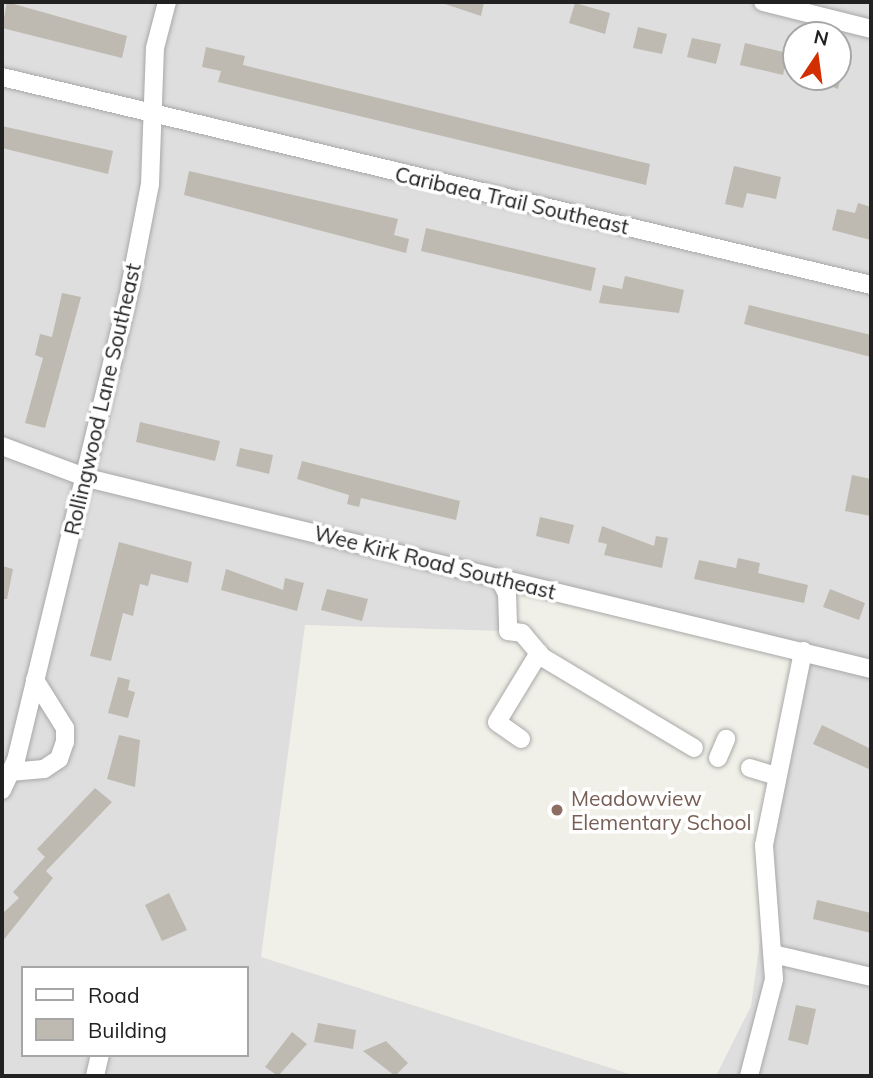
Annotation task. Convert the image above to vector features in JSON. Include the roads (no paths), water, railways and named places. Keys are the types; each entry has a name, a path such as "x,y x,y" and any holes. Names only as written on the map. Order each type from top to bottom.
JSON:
{"street":[{"name":"Rollingwood Lane Southeast","path":"2,790 10,772 87,478 150,184 155,48 167,2"},
{"path":"764,2 871,29"},
{"name":"Caribaea Trail Southeast","path":"2,77 871,285"},
{"name":"Wee Kirk Road Southeast","path":"2,446 87,478 871,669"},
{"path":"499,578 507,594 508,631 522,633 539,653 694,748"},
{"path":"749,1076 774,979 763,882 774,775 803,651"},
{"path":"522,739 497,722 539,653"},
{"path":"10,772 44,769 58,759 65,742 65,728 35,680"},
{"path":"718,758 726,739"},
{"path":"750,768 774,775"},
{"path":"772,954 871,977"},
{"path":"95,1076 100,1057"}],"place":[{"name":"Meadowview Elementary School","path":"557,810"}]}
